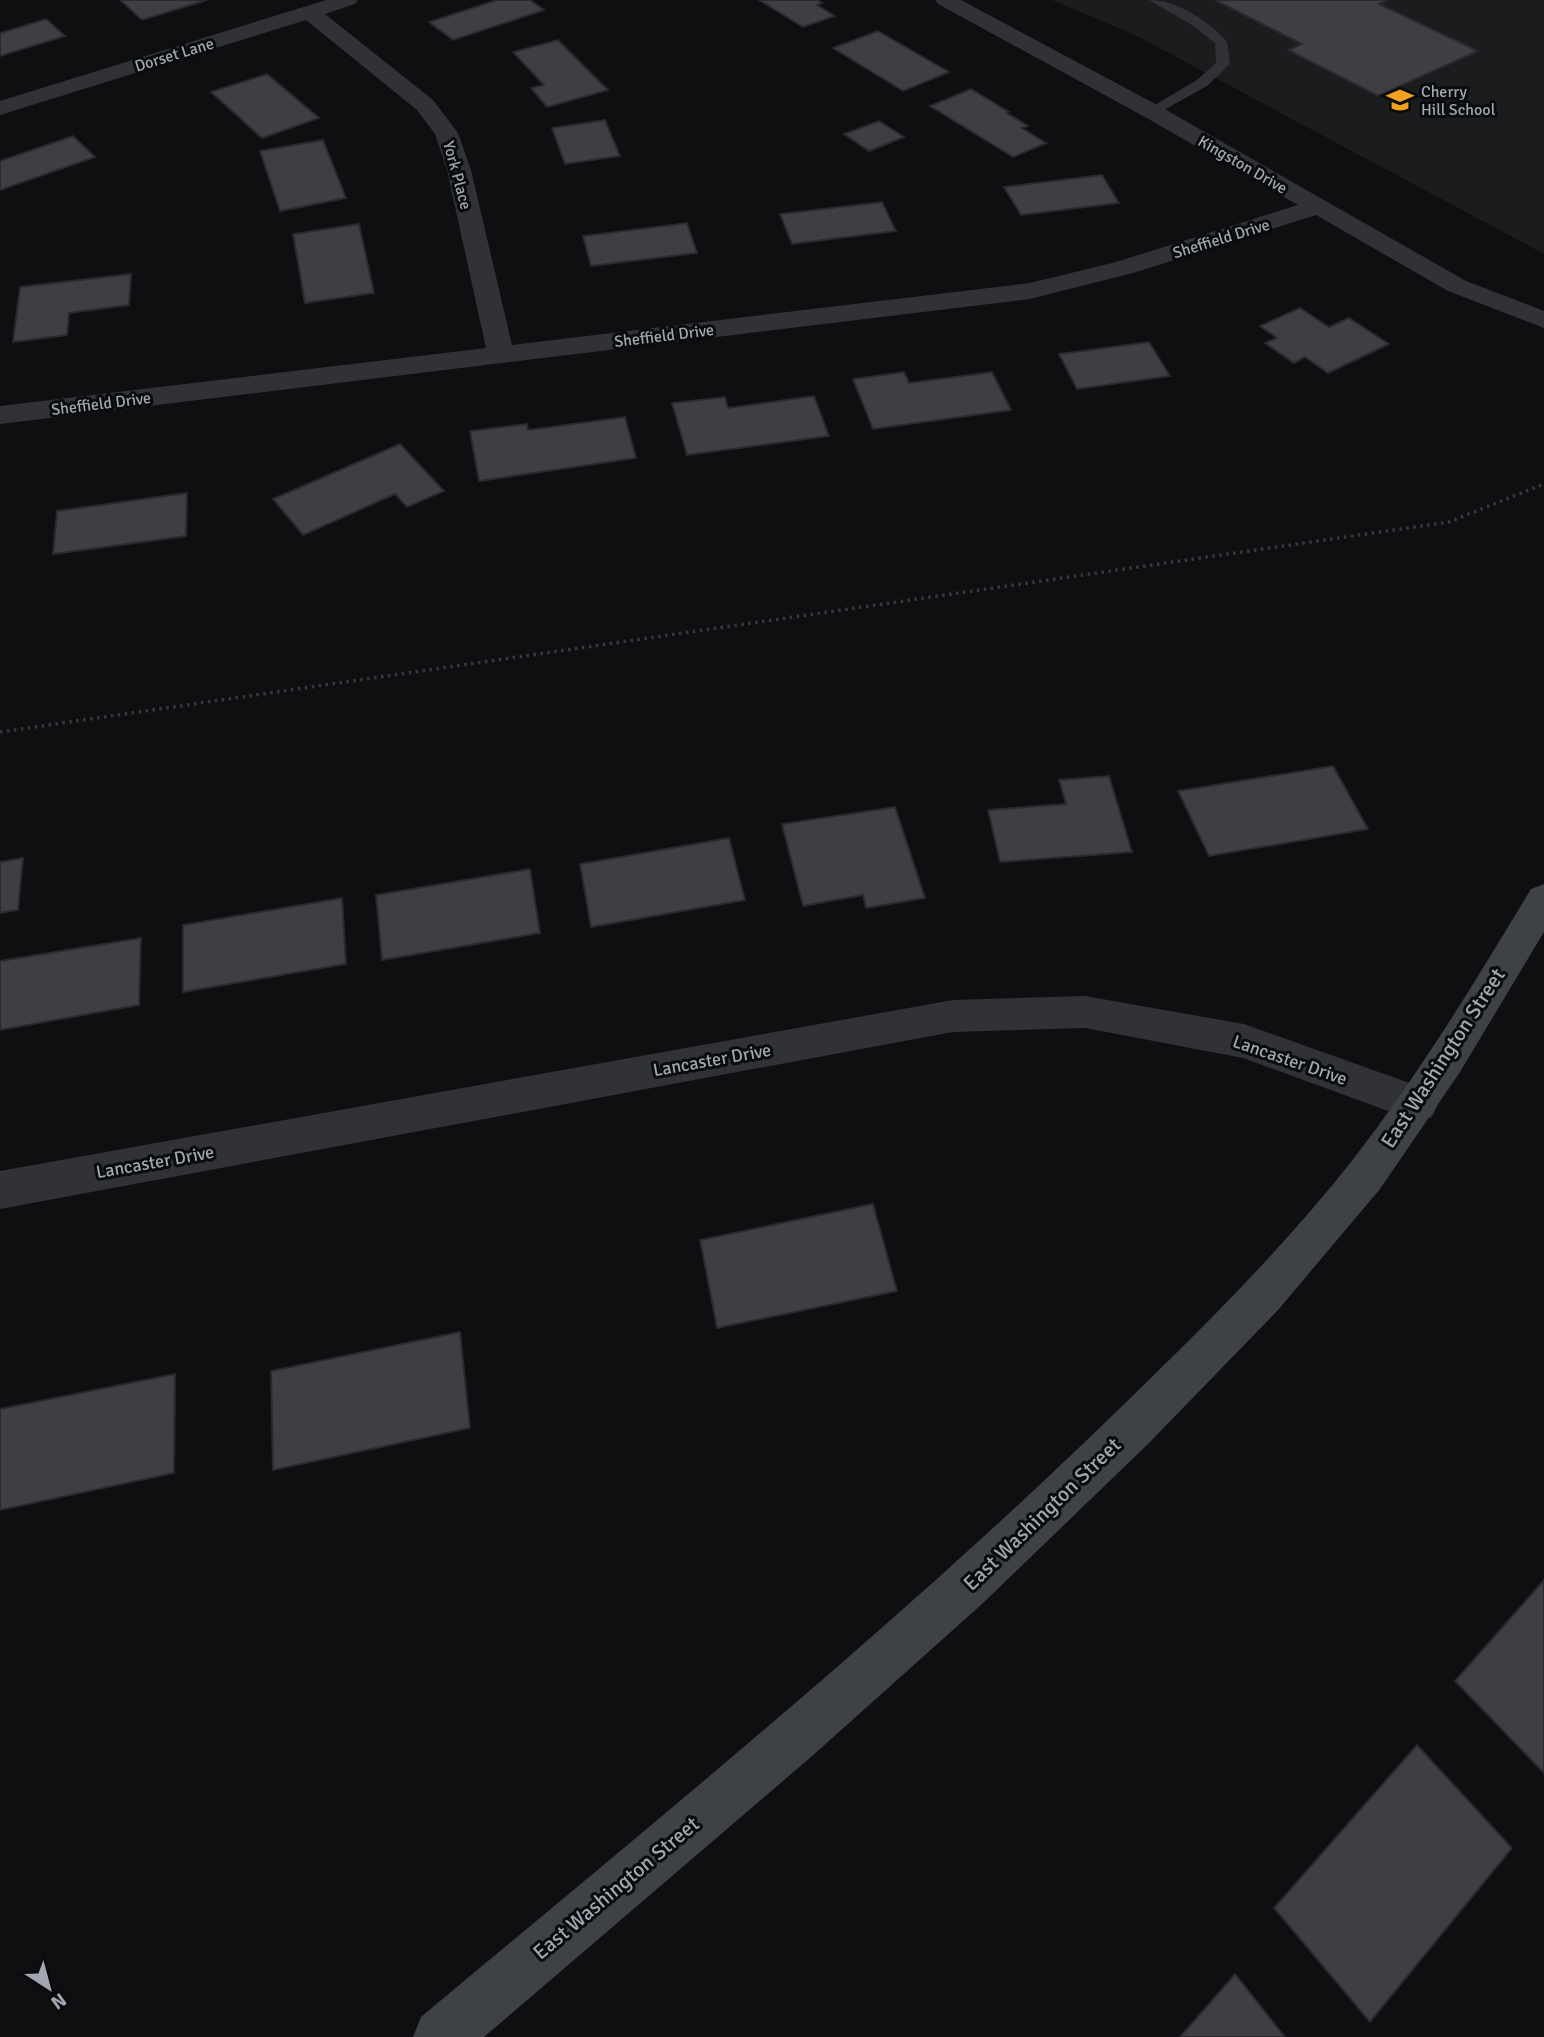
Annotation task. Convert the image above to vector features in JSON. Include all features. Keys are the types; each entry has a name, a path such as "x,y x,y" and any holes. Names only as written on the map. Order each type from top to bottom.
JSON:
{"street":[{"name":"Dorset Lane","path":"0,108 348,0"},
{"name":"Kingston Drive","path":"945,0 1153,111 1457,286 1544,320"},
{"name":"York Place","path":"310,12 425,105 446,133 459,170 500,354"},
{"name":"Sheffield Drive","path":"0,415 1030,291 1125,268 1317,207"},
{"name":"East Washington Street","path":"441,2037 915,1634 1084,1476 1221,1340 1335,1213 1418,1104 1539,917"},
{"name":"Lancaster Drive","path":"0,1190 953,1016 1086,1012 1244,1041 1418,1104"}],"lane":[{"path":"1153,111 1202,83 1223,64 1221,42 1196,22 1155,0"}],"path":[{"path":"0,732 1449,522 1544,484"}],"shaded area":[{"name":"Cherry Hill School","path":"1052,0 1544,0 1544,254 1137,36"}],"building":[{"path":"120,0 207,0 142,20"},
{"path":"497,0 530,0 544,10 453,40 429,22"},
{"path":"759,0 818,0 822,3 817,5 835,16 803,27"},
{"path":"1215,0 1387,0 1379,4 1478,51 1378,96 1288,50 1302,44"},
{"path":"46,19 65,36 0,56 0,33"},
{"path":"878,31 949,72 903,91 833,48"},
{"path":"558,40 608,90 547,107 531,88 544,85 513,52"},
{"path":"267,74 319,118 262,138 211,92"},
{"path":"971,89 1009,112 1007,113 1028,126 1022,128 1046,143 1013,157 930,106"},
{"path":"605,120 620,156 565,164 552,128"},
{"path":"879,121 904,137 869,151 844,134"},
{"path":"73,136 95,157 0,190 0,161"},
{"path":"323,140 346,198 280,211 260,151"},
{"path":"1102,175 1119,203 1021,215 1004,187"},
{"path":"882,202 896,231 792,244 780,214"},
{"path":"687,223 697,253 591,266 583,236"},
{"path":"359,224 374,293 305,303 293,234"},
{"path":"131,274 129,305 69,313 67,335 13,342 20,287"},
{"path":"1300,308 1329,327 1349,318 1389,344 1328,373 1305,357 1294,363 1265,343 1277,338 1260,326"},
{"path":"1149,342 1170,376 1077,389 1059,354"},
{"path":"904,372 909,383 992,372 1011,410 873,429 853,379"},
{"path":"814,396 829,436 687,455 672,403 725,397 728,408"},
{"path":"625,417 636,458 479,481 470,431 527,424 528,430"},
{"path":"400,444 444,491 407,507 395,494 303,535 273,499"},
{"path":"187,493 186,536 53,554 57,511"},
{"path":"1333,766 1368,829 1209,856 1178,791"},
{"path":"1109,776 1132,852 1000,862 988,810 1066,804 1059,780"},
{"path":"895,807 925,898 866,908 863,895 803,906 782,824"},
{"path":"729,838 745,900 591,927 580,864"},
{"path":"23,858 18,910 0,913 0,862"},
{"path":"530,869 540,933 382,960 376,895"},
{"path":"342,898 346,964 183,992 183,925"},
{"path":"141,938 139,1005 0,1030 0,961"},
{"path":"873,1204 897,1291 717,1328 700,1240"},
{"path":"460,1332 470,1428 273,1470 271,1371"},
{"path":"175,1374 174,1473 0,1510 0,1409"},
{"path":"1544,1580 1544,1773 1455,1681"},
{"path":"1417,1745 1512,1848 1370,2022 1274,1908"},
{"path":"1235,1974 1285,2037 1180,2037"}],"place":[{"name":"Cherry Hill School","path":"1400,100"}]}
